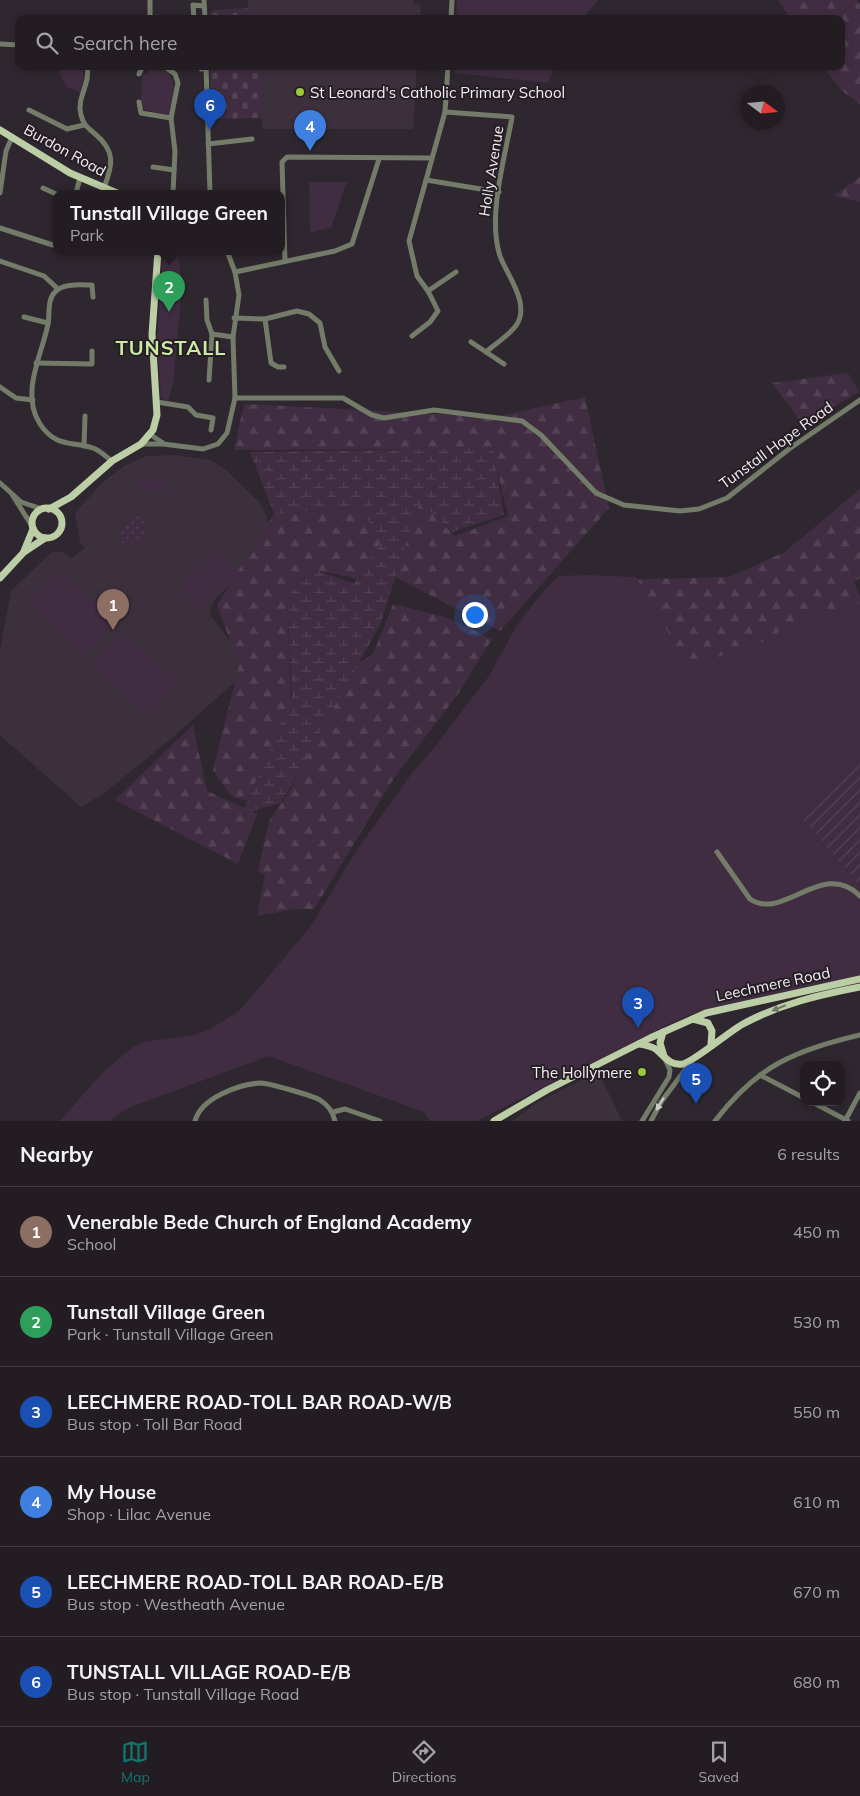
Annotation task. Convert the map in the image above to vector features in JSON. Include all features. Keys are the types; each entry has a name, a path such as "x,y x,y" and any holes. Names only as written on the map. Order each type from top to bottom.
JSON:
{"main road":[{"name":"Burdon Road","path":"0,130 80,178 109,190"},
{"path":"24,552 36,514 71,497 112,461 141,444 151,435 157,421 152,334 158,255"},
{"path":"0,578 24,552 45,538 56,535 60,529 60,517 71,497"},
{"path":"46,509 60,517"},
{"path":"33,528 45,538"},
{"name":"Leechmere Road","path":"494,1121 547,1090 650,1038 706,1013 860,979"},
{"name":"Leechmere Road","path":"693,1060 711,1044 743,1024 796,1001 860,987"},
{"name":"Leechmere Road","path":"692,1019 708,1023 712,1031 711,1044"},
{"path":"663,1032 660,1043 665,1059"},
{"path":"638,1044 656,1050 665,1059 675,1064 683,1064 693,1060"}],"street":[{"path":"150,0 150,15"},
{"path":"451,15 452,0"},
{"path":"194,15 193,5 204,3"},
{"path":"0,44 15,45"},
{"path":"88,70 89,79 81,99 80,112 84,125 105,143 111,157 112,169 104,188"},
{"path":"139,74 141,70"},
{"path":"169,70 175,74 178,83 171,118 175,151 172,190"},
{"path":"206,70 210,190"},
{"path":"412,336 430,322 438,311 428,290 417,276 409,240 446,112 448,70"},
{"path":"139,102 140,112 171,118"},
{"path":"29,110 67,129 84,125"},
{"name":"Holly Avenue","path":"446,112 512,117 494,223 500,256 519,294 520,312 517,324 486,352"},
{"path":"0,193 6,150 12,138"},
{"path":"208,144 252,139"},
{"path":"283,190 282,162 287,157 432,158"},
{"path":"235,272 335,251 352,244 379,159"},
{"path":"153,167 174,170"},
{"path":"77,190 80,178"},
{"path":"207,190 209,178"},
{"path":"426,180 499,192"},
{"path":"44,188 53,192"},
{"path":"0,228 53,245"},
{"path":"141,444 203,448 218,444 227,433 235,398 233,337 234,318 239,295 235,272 229,255"},
{"path":"285,255 285,261"},
{"path":"0,261 44,276 58,289"},
{"path":"428,290 456,272"},
{"path":"93,297 92,286 77,285 58,289 51,299 48,323 36,363 33,400 40,423 54,438 66,444 84,446 100,452 112,461"},
{"path":"206,300 207,320 212,334 209,380"},
{"path":"234,318 265,319 297,311 309,314 320,323 325,347 339,371"},
{"path":"24,317 48,323"},
{"path":"265,319 271,364 284,367"},
{"path":"212,334 233,337"},
{"path":"471,342 504,364"},
{"path":"36,363 92,364 92,351"},
{"path":"0,387 16,398 33,400"},
{"name":"Tunstall Hope Road","path":"235,398 343,398 372,415 384,418 434,410 522,421 541,435 596,493 624,505 680,511 700,509 727,498 789,449 860,400"},
{"path":"157,402 188,407 196,415 213,418 211,430"},
{"path":"84,446 85,416"},
{"path":"151,435 164,444"},
{"path":"0,483 13,496 28,506 46,509"},
{"path":"13,496 33,528"},
{"path":"717,852 750,899 755,903 762,905 778,902 812,888 831,883 848,886 860,896"},
{"path":"716,1121 742,1089 771,1067 804,1051 860,1035"},
{"path":"642,1121 669,1077 670,1070 665,1059"},
{"name":"Leechmere Road","path":"651,1121 682,1072 693,1060"},
{"path":"760,1075 800,1096"},
{"path":"195,1121 211,1098 262,1083 320,1100 333,1112 335,1121"},
{"path":"819,1106 846,1121 860,1093"},
{"path":"333,1112 345,1109 380,1121"}],"shaded area":[{"path":"248,0 414,0 414,4 421,5 420,15 249,15"},
{"path":"263,70 417,70 413,129 262,129"},
{"path":"174,455 210,460 225,469 261,504 267,518 270,532 235,580 215,599 210,609 211,616 233,645 239,660 239,671 236,681 172,738 103,794 81,807 0,735 0,651 11,591 53,551 63,552 72,558 85,548 80,542 75,513 102,483 124,466 147,456"},
{"path":"598,1072 622,1121 512,1121 538,1102"}],"green space":[{"path":"457,0 598,0 585,15 456,15"},
{"path":"778,0 857,0 860,5 860,104 842,91 826,70 845,70 845,15 788,15"},
{"path":"249,8 249,15 209,15 214,10"},
{"path":"61,70 83,70 85,81 81,93 67,87 60,75"},
{"path":"151,70 168,72 171,77 174,92 170,115 144,110 141,99 142,75"},
{"path":"210,70 263,70 262,118 211,119"},
{"path":"454,70 553,70 548,83 454,73"},
{"path":"860,177 860,202 834,196"},
{"path":"309,182 347,182 331,227 310,233"},
{"path":"163,255 178,255 182,288 173,383 168,402 161,397 157,342"},
{"path":"848,373 859,392 803,425 772,383"},
{"path":"585,397 609,508 500,631 395,577 420,501 455,536 508,516 494,458 402,449 234,450 244,404 494,417"},
{"path":"493,448 504,515 452,532 420,501 380,625 281,803 242,814 292,697 287,596 316,570 354,584 383,540 358,507 274,514 250,452"},
{"path":"138,478 169,483 167,493 136,488"},
{"path":"860,489 860,578 854,582 860,596 860,614 695,684 568,585 648,579 729,577 785,552"},
{"path":"363,507 383,540 358,579 316,570 287,596 291,701 247,801 232,797 213,770 239,666 217,605 274,514"},
{"path":"140,517 145,521 147,532 144,538 127,544 122,543 120,534 125,524 130,519"},
{"path":"218,551 238,573 199,609 179,586"},
{"path":"60,571 115,624 83,657 28,603"},
{"path":"559,576 636,577 693,675 709,661 747,645 763,642 796,621 824,611 838,613 860,603 860,759 800,816 860,886 860,976 706,1009 677,1020 477,1121 430,1121 424,1112 269,1056 128,1108 109,1121 60,1121 103,1072 132,1048 143,1042 193,1035 209,1030 240,1010 311,926 356,851 415,769 430,753 489,676 517,625 542,593"},
{"path":"393,604 448,618 492,639 458,694 394,778 314,909 294,909 257,916 265,875 258,871 269,821 288,794 348,669 373,654"},
{"path":"122,632 179,683 148,717 91,665"},
{"path":"193,725 207,791 257,814 238,864 115,800"},
{"path":"860,759 860,886 800,816"}],"place":[{"name":"St Leonard's Catholic Primary School","path":"300,92"},
{"name":"TUNSTALL VILLAGE ROAD-E/B","path":"210,130"},
{"name":"My House","path":"310,151"},
{"name":"Tunstall Village Green","path":"169,312"},
{"name":"Venerable Bede Church of England Academy","path":"113,630"},
{"name":"LEECHMERE ROAD-TOLL BAR ROAD-W/B","path":"638,1028"},
{"name":"The Hollymere","path":"642,1072"},
{"name":"LEECHMERE ROAD-TOLL BAR ROAD-E/B","path":"696,1104"}],"district":[{"name":"TUNSTALL","path":"171,347"}]}
